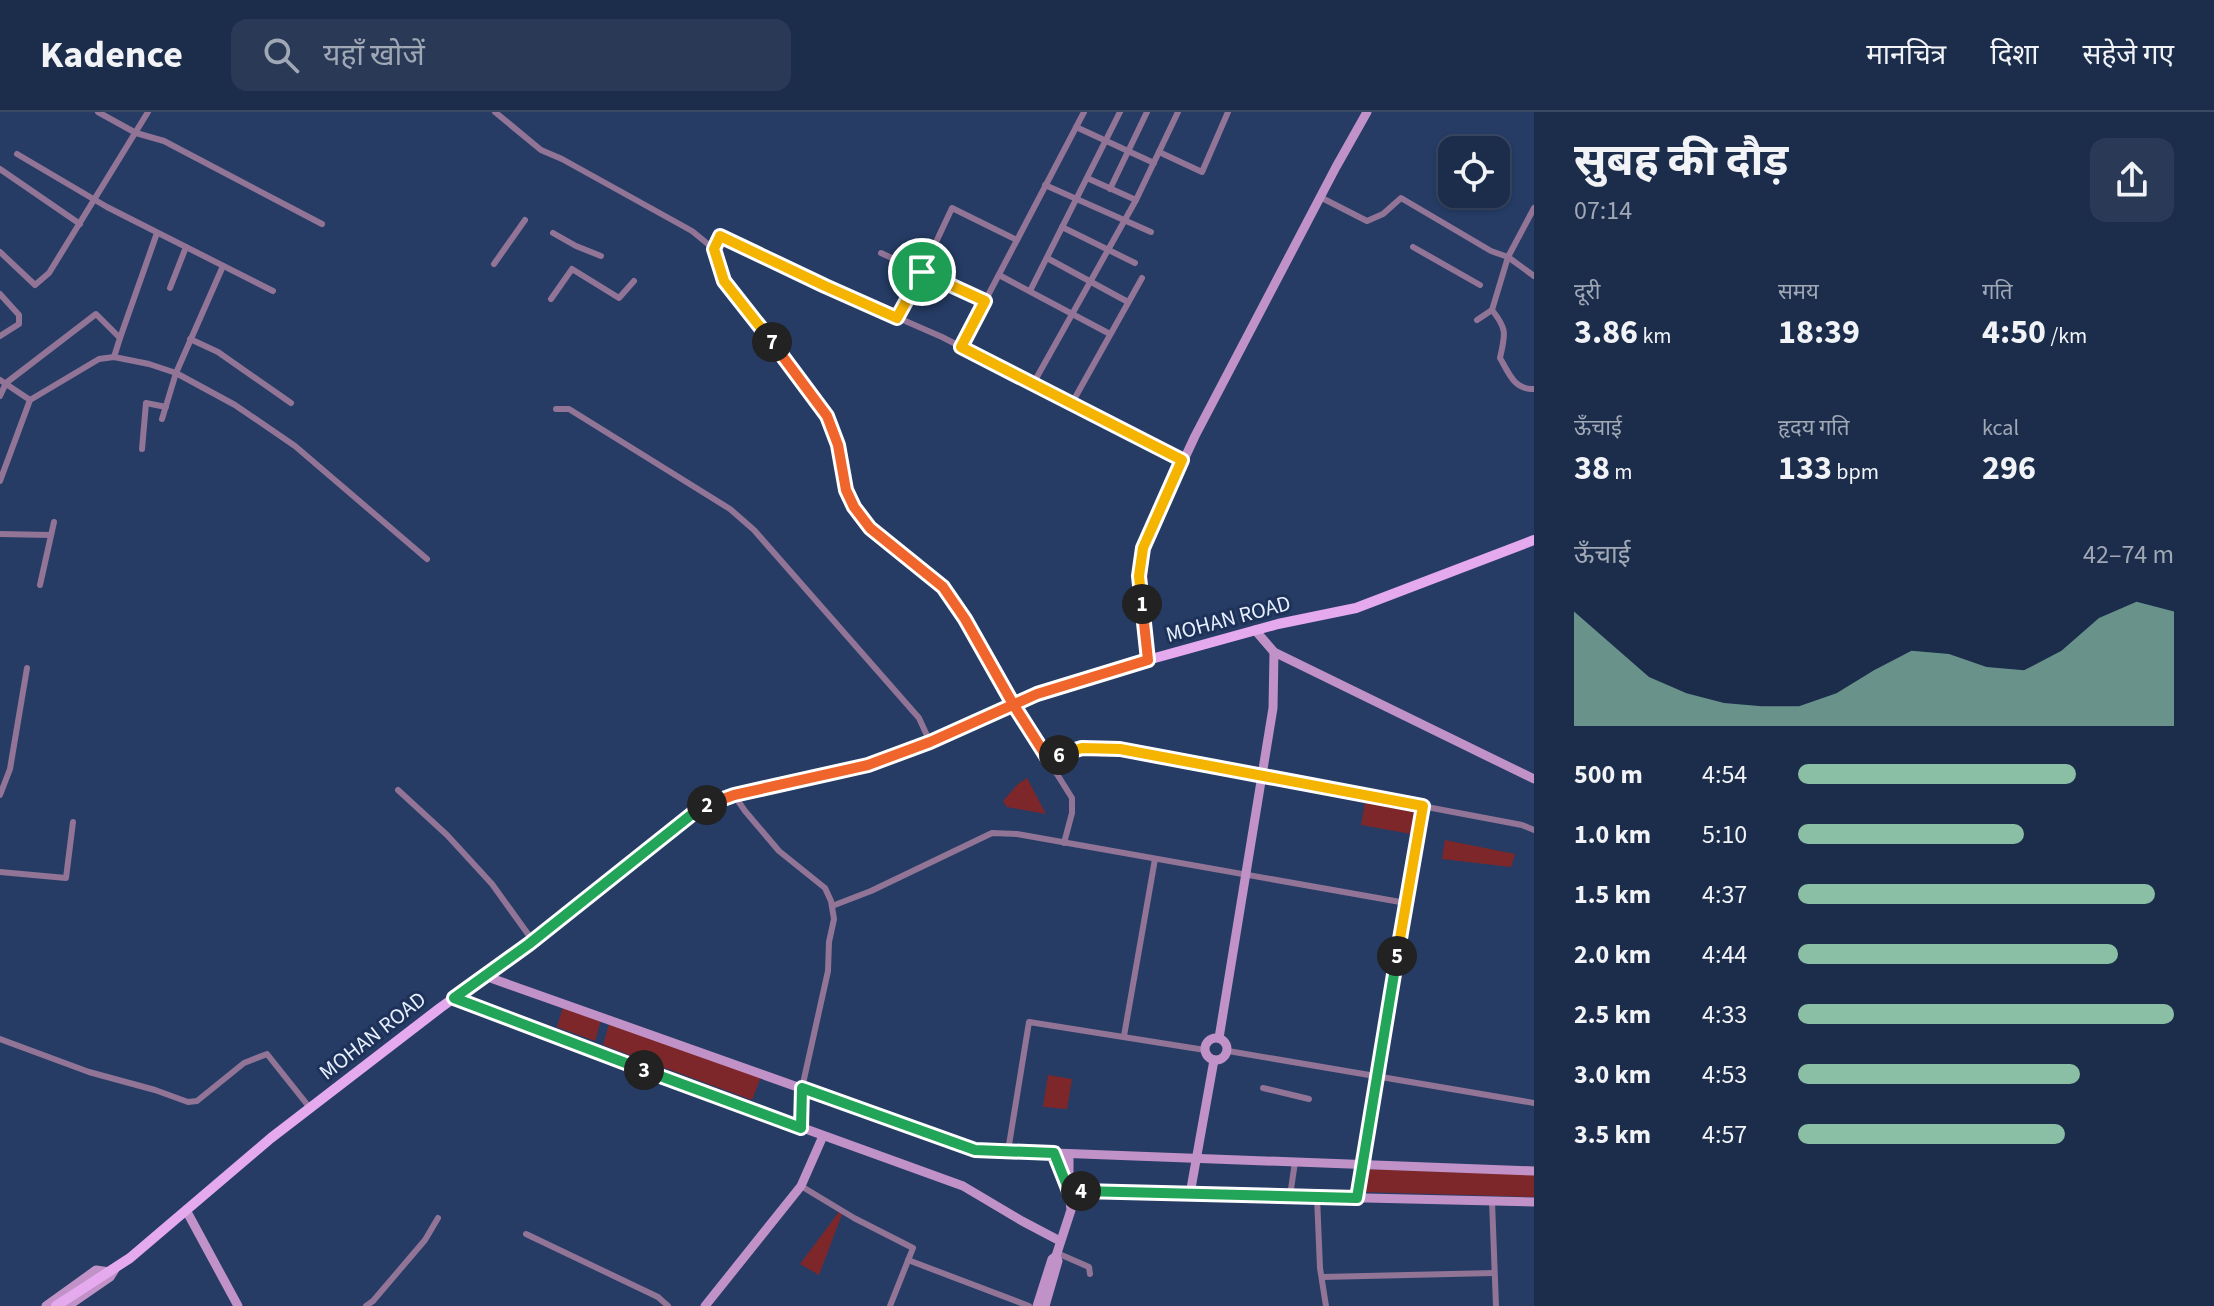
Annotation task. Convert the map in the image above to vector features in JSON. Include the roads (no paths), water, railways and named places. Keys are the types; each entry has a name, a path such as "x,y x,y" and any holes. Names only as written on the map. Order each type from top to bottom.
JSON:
{"main road":[{"name":"MOHAN ROAD","path":"56,1306 113,1270 271,1138 533,941 701,807 734,795 868,765 930,742 1037,694 1255,630 1356,608 1534,540"}],"street":[{"path":"98,112 136,133 164,141 322,224"},
{"path":"0,252 35,285 49,273 148,112"},
{"path":"495,112 541,150 679,224 714,249 724,281 827,416 838,445 846,490 854,507 870,528 943,587 1072,798 1072,813 1064,843"},
{"path":"961,347 1084,112"},
{"path":"1030,291 1120,112"},
{"path":"1110,189 1147,112"},
{"path":"1033,384 1136,200 1178,112"},
{"path":"1148,660 1139,576 1143,548 1182,460 1367,112"},
{"path":"1159,152 1202,172 1226,113"},
{"path":"1076,127 1154,163"},
{"path":"17,154 95,200 273,291"},
{"path":"0,169 80,224"},
{"path":"1087,178 1136,200"},
{"path":"1045,185 1151,232"},
{"path":"1320,197 1367,221 1383,214 1401,198 1491,251 1508,257 1534,276"},
{"path":"897,318 952,208 1017,240"},
{"path":"1477,320 1492,310 1508,257 1534,208"},
{"path":"494,264 525,220"},
{"path":"1062,227 1135,263"},
{"path":"114,357 157,233"},
{"path":"553,233 601,256"},
{"path":"714,249 720,236 961,347 1182,460"},
{"path":"170,288 186,247"},
{"path":"1413,247 1480,285"},
{"path":"881,253 985,301"},
{"path":"1047,258 1128,302"},
{"path":"162,419 176,373 223,266"},
{"path":"551,299 572,269 619,298 634,281"},
{"path":"999,275 1110,334"},
{"path":"1072,403 1142,278"},
{"path":"0,294 19,315 19,324 0,336"},
{"path":"1492,310 1506,332 1500,358 1516,384 1524,389 1534,389"},
{"path":"0,396 3,382 96,314 120,338"},
{"path":"190,339 218,352 291,403"},
{"path":"0,481 30,400 92,361 114,357 176,373 235,405 295,446 427,559"},
{"path":"3,382 30,400"},
{"path":"142,449 146,403 166,407"},
{"path":"556,409 569,409 730,509 754,530 919,718 930,742"},
{"path":"40,585 54,522"},
{"path":"0,534 50,535"},
{"path":"1255,630 1274,652 1534,779"},
{"path":"1219,1038 1273,708 1274,652"},
{"path":"0,795 10,769 27,668"},
{"path":"1048,759 1082,748 1120,749 1522,825 1534,830"},
{"path":"398,790 447,835 492,884 533,941"},
{"path":"734,795 778,850 825,888 832,906 834,919 828,971 802,1088 801,1128"},
{"path":"1357,1198 1423,806"},
{"path":"0,872 66,878 73,822"},
{"path":"832,906 871,891 992,833 1017,834 1406,903"},
{"path":"1124,1036 1155,859"},
{"path":"485,976 975,1150 1534,1171"},
{"path":"454,998 963,1186 1060,1241"},
{"path":"1008,1151 1029,1022 1205,1050"},
{"path":"1219,1038 1225,1042 1228,1051 1224,1058 1214,1060 1208,1057 1205,1050 1209,1041 1219,1038"},
{"path":"0,1039 89,1072 188,1102 197,1101 244,1063 267,1054 310,1108"},
{"path":"1228,1051 1534,1103"},
{"path":"1190,1194 1214,1060"},
{"path":"1263,1088 1309,1099"},
{"path":"705,1306 801,1186 823,1136"},
{"path":"1054,1153 1069,1191"},
{"path":"1037,1306 1071,1210 1069,1154"},
{"path":"1290,1196 1295,1162"},
{"path":"801,1186 913,1248 890,1306"},
{"path":"1069,1191 1534,1202"},
{"path":"1317,1197 1326,1306"},
{"path":"1492,1201 1496,1306"},
{"path":"186,1210 238,1306"},
{"path":"366,1306 425,1240 438,1218"},
{"path":"526,1234 658,1297 668,1306"},
{"path":"1056,1255 1089,1267 1090,1274"},
{"path":"1045,1306 1058,1261 1056,1255"},
{"path":"908,1260 1029,1306"},
{"path":"46,1306 96,1270 113,1270 110,1277 68,1306"},
{"path":"1322,1277 1494,1273"}]}
